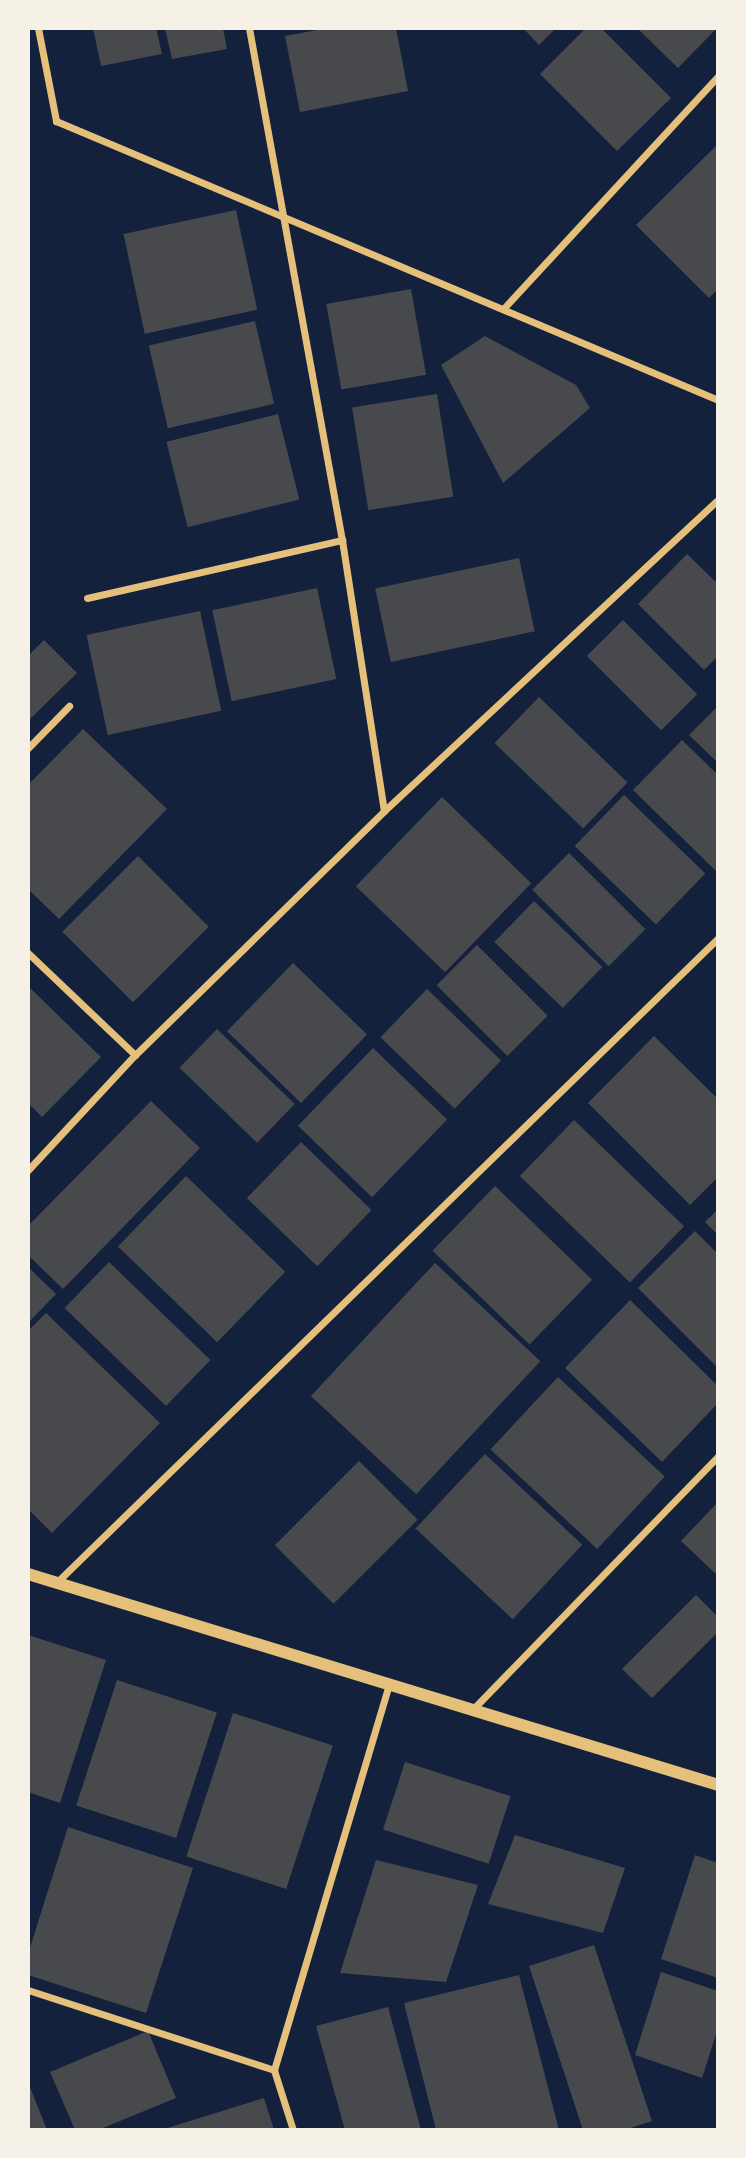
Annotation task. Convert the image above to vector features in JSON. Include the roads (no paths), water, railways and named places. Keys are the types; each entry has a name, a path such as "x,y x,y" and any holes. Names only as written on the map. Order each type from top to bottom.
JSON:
{"street":[{"path":"38,28 56,121 285,220 503,308 718,400"},
{"path":"249,28 342,540 384,810"},
{"path":"503,308 718,76"},
{"path":"28,1170 135,1055 384,810 718,500"},
{"path":"87,598 342,540"},
{"path":"28,748 69,706"},
{"path":"57,1583 718,937"},
{"path":"28,953 135,1055"},
{"path":"475,1707 718,1456"},
{"path":"28,1574 390,1685 475,1707 718,1785"},
{"path":"293,2130 274,2070 390,1685"},
{"path":"28,1990 274,2070"}]}
